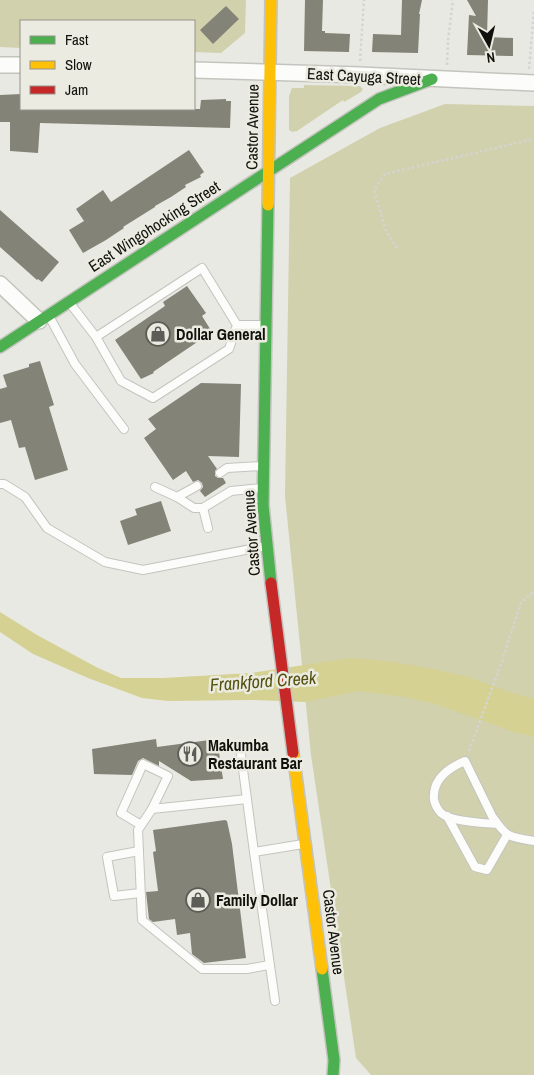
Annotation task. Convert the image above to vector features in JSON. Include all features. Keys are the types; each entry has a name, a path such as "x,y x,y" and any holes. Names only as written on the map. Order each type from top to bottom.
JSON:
{"main road":[{"name":"Castor Avenue","path":"271,0 263,505 277,636 334,1060 333,1075"},
{"name":"East Wingohocking Street","path":"0,347 379,99 439,79"},
{"name":"Castor Avenue","path":"334,1060 341,1075"}],"street":[{"path":"0,64 20,65"},
{"name":"East Cayuga Street","path":"195,70 531,82"},
{"path":"0,284 43,318"}],"lane":[{"path":"68,301 96,337 121,381 153,398 229,349 237,325 202,268 96,337"},
{"path":"43,318 124,429"},
{"path":"237,325 266,325"},
{"path":"220,473 227,468 264,466"},
{"path":"0,484 4,484 24,497 47,528 106,562 143,570 268,546"},
{"path":"155,486 194,508 203,508 231,491 264,488"},
{"path":"177,497 197,486"},
{"path":"203,508 208,528"},
{"path":"240,747 275,1001"},
{"path":"468,752 465,761 497,824 510,837 534,841"},
{"path":"465,761 453,766 438,779 433,791 435,803 441,814 453,819 497,824"},
{"path":"141,825 121,813 142,764 168,776 152,809 138,830 142,920 202,969 247,969 269,965"},
{"path":"152,809 247,799"},
{"path":"447,816 475,867 487,870 507,834"},
{"path":"254,852 305,844"},
{"path":"139,851 107,857 114,896 140,892"}],"path":[{"path":"360,75 364,0"},
{"path":"439,79 448,41 453,0"},
{"path":"531,82 534,10"},
{"path":"397,248 386,231 374,190 385,174 534,139"},
{"path":"468,752 502,661 521,603 534,591"}],"green space":[{"path":"0,0 246,0 245,33 221,53 195,52 195,20 20,20 20,48 0,47"},
{"path":"304,85 360,86 363,89 297,131 292,132 289,130 289,96 292,88 304,88"},
{"path":"445,104 534,106 534,1075 371,1075 356,1058 311,755 285,496 290,178 380,128"}],"water":[{"name":"Frankford Creek","path":"0,612 37,635 98,668 121,678 163,678 251,673 351,658 387,661 469,677 534,699 534,737 514,732 435,704 404,697 359,691 305,702 251,700 168,701 142,698 88,678 33,654 0,632"}],"building":[{"path":"305,0 323,0 322,31 325,31 325,33 350,34 349,52 304,51"},
{"path":"402,0 422,0 419,14 418,53 372,52 373,34 401,35"},
{"path":"467,0 488,0 487,37 513,38 513,56 467,55 469,15 476,16"},
{"path":"226,6 239,19 213,44 200,30"},
{"path":"20,94 20,110 195,110 200,109 201,100 226,99 226,101 231,101 230,128 40,123 38,153 10,151 10,122 0,122 0,95"},
{"path":"189,150 204,172 200,175 201,177 185,185 186,187 171,197 83,253 69,230 84,221 76,209 103,190 111,202"},
{"path":"0,210 59,262 42,282 37,280 0,247"},
{"path":"187,286 206,313 202,316 212,332 154,373 141,379 115,340 165,306 163,302"},
{"path":"40,361 54,405 49,407 68,470 35,480 25,447 19,448 11,420 0,423 0,389 7,387 3,375 29,367 29,364"},
{"path":"201,383 241,384 239,457 208,456 217,469 215,476 223,478 226,483 205,497 200,491 203,487 202,483 198,480 193,482 186,471 173,480 144,438 156,429 148,419"},
{"path":"161,501 171,531 128,545 120,521 137,515 135,509"},
{"path":"156,739 157,747 217,739 223,779 191,781 159,761 159,766 143,758 138,761 132,775 94,774 92,749"},
{"path":"227,821 232,844 246,958 204,963 192,954 190,933 177,935 175,919 153,922 149,919 146,892 158,891 153,852 156,851 153,830"}],"traffic: fast":[{"path":"0,347 379,99 432,79"},
{"path":"268,205 263,505 271,583"},
{"path":"322,969 334,1060 333,1075"}],"traffic: slow":[{"path":"268,205 271,0"},
{"path":"293,753 322,969"}],"traffic: jam":[{"path":"271,583 293,753"}],"place":[{"name":"Dollar General","path":"158,334"},
{"name":"Makumba Restaurant Bar","path":"190,754"},
{"name":"Family Dollar","path":"198,900"}]}
